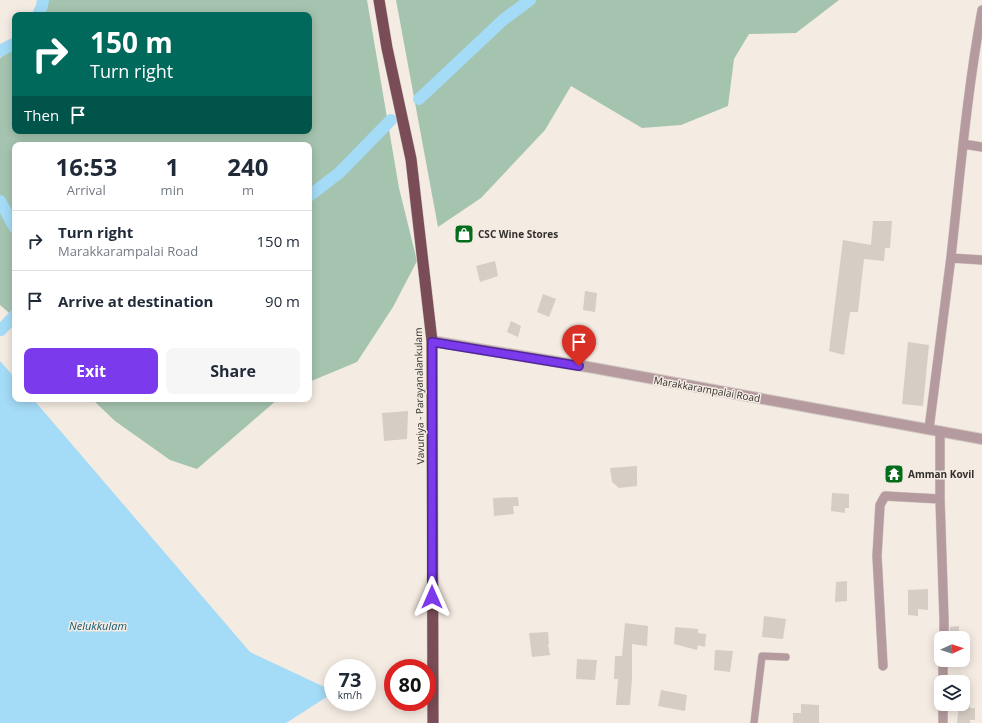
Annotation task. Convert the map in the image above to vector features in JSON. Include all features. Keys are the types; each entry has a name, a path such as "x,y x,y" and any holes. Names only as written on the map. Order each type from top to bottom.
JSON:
{"highway":[{"name":"Vavuniya - Parayanalankulam","path":"379,0 387,48 411,159 432,342 433,723"}],"street":[{"path":"929,429 951,258 963,144 982,10"},
{"path":"963,144 982,147"},
{"path":"951,258 982,260"},
{"name":"Marakkarampalai Road","path":"432,342 594,368 982,439"},
{"path":"940,431 940,499 944,631"},
{"path":"883,666 877,556 880,505 885,496 940,499"},
{"path":"754,723 762,656 786,658"},
{"path":"943,711 943,723"}],"green space":[{"path":"46,0 367,0 399,188 417,261 393,307 357,362 312,381 312,142 12,142 12,315 0,305 0,58 12,50 12,134 312,134 312,12 43,12"},
{"path":"396,0 839,0 796,33 749,34 734,59 728,106 681,125 642,128 571,86 545,130 481,198 438,227"},
{"path":"95,402 275,402 197,469 170,460 115,421"}],"water":[{"name":"Nelukkulam","path":"0,361 12,375 12,402 36,402 250,652 324,687 324,699 286,723 0,723"}],"building":[{"path":"873,221 892,221 890,248 885,248 884,261 864,259 858,312 850,312 844,355 829,351 843,240 871,245"},
{"path":"495,261 498,276 480,282 476,266"},
{"path":"585,291 597,293 595,312 583,310"},
{"path":"543,294 556,299 549,317 537,312"},
{"path":"511,321 521,326 518,337 507,332"},
{"path":"908,342 929,345 923,406 902,404"},
{"path":"408,411 407,439 384,441 382,413"},
{"path":"637,466 637,486 619,488 612,482 610,468"},
{"path":"832,493 849,494 849,508 845,508 845,513 831,511"},
{"path":"518,497 519,506 513,506 514,514 494,516 493,498"},
{"path":"847,581 847,601 835,602 836,582"},
{"path":"928,589 928,610 918,609 918,616 908,615 908,590"},
{"path":"764,616 786,619 783,639 762,637"},
{"path":"625,623 648,626 647,646 632,644 630,705 616,705 618,679 614,679 615,656 622,656"},
{"path":"959,626 959,631 950,631 950,627"},
{"path":"675,627 698,629 698,633 706,634 705,647 698,645 697,650 674,644"},
{"path":"548,632 550,655 532,657 529,633"},
{"path":"715,650 733,651 730,672 714,670"},
{"path":"577,659 597,660 595,680 576,679"},
{"path":"661,690 687,695 685,711 658,706"},
{"path":"801,704 819,705 819,723 793,723 793,713 801,713"},
{"path":"970,708 975,708 975,720 970,720 970,723 957,723 958,711 970,711"}],"waterway":[{"path":"39,12 43,0"},
{"path":"419,99 503,20 530,0"},
{"path":"0,51 12,45"},
{"path":"312,194 339,173 391,120"},
{"path":"0,201 12,223"},
{"path":"1,330 12,318"}],"place":[{"name":"CSC Wine Stores","path":"464,234"},
{"name":"Amman Kovil","path":"894,474"}],"route":[{"path":"432,597 432,342 579,366"}]}
